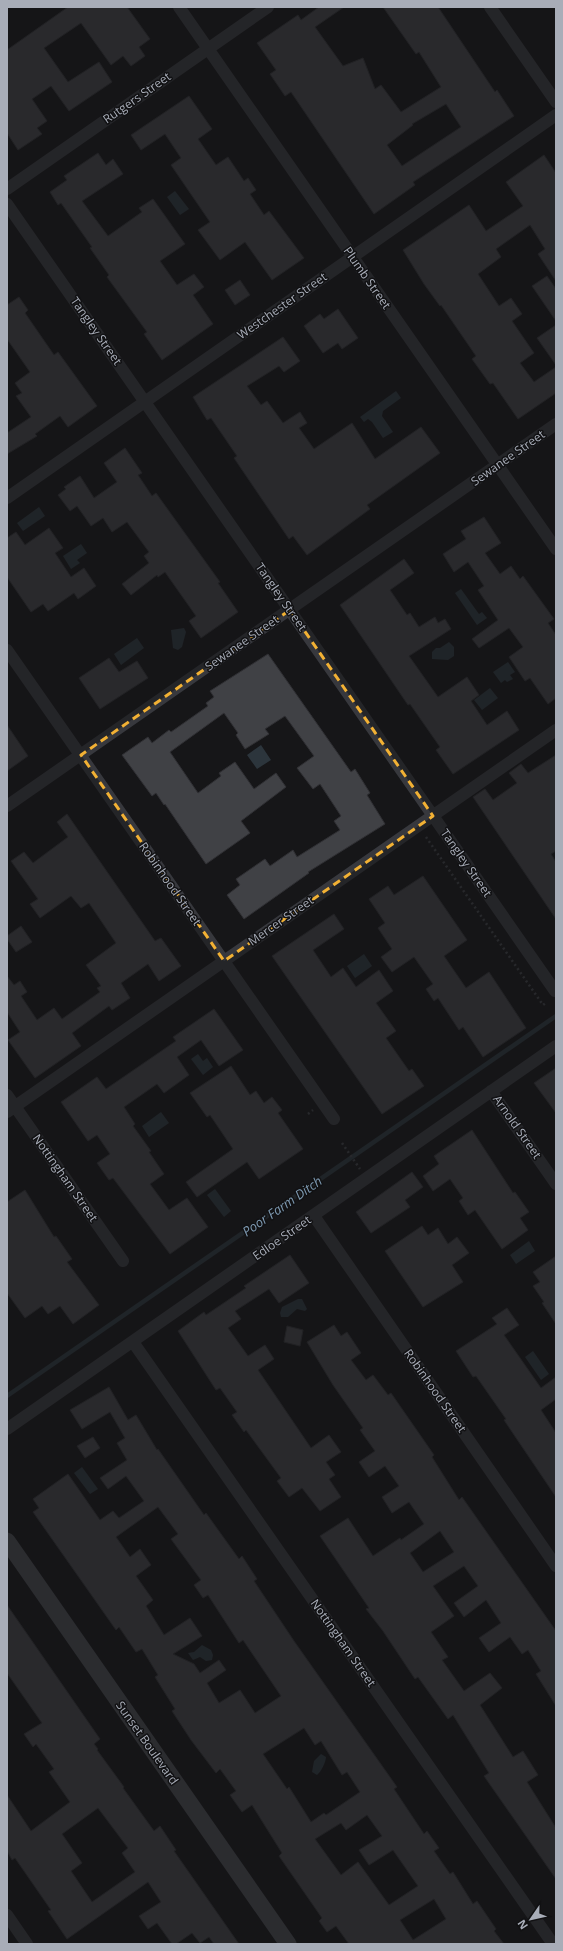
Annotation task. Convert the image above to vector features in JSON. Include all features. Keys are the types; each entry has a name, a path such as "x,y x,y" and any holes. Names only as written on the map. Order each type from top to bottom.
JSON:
{"street":[{"name":"Plumb Street","path":"179,7 556,549"},
{"name":"Rutgers Street","path":"7,189 268,7"},
{"path":"490,7 556,102"},
{"name":"Westchester Street","path":"7,498 556,115"},
{"name":"Tangley Street","path":"7,204 433,816 553,995"},
{"name":"Sewanee Street","path":"7,806 556,424"},
{"name":"Robinhood Street","path":"7,650 334,1119"},
{"name":"Mercer Street","path":"11,1110 556,730"},
{"name":"Edloe Street","path":"7,1429 556,1046"},
{"name":"Arnold Street","path":"491,1091 556,1184"},
{"name":"Nottingham Street","path":"7,1095 11,1110 123,1261"},
{"name":"Robinhood Street","path":"314,1216 556,1566"},
{"name":"Nottingham Street","path":"133,1342 553,1944"},
{"name":"Sunset Boulevard","path":"7,1541 288,1944"},
{"path":"7,1916 27,1944"}],"path":[{"path":"418,826 543,1005 553,995"},
{"path":"342,1143 357,1165"}],"highlighted area":[{"path":"290,610 433,816 224,961 81,755"}],"shaded area":[{"path":"175,191 189,209 180,215 167,197"},
{"path":"396,391 401,398 383,411 382,416 393,432 383,438 372,422 368,419 364,422 360,417"},
{"path":"39,507 45,516 23,531 17,523"},
{"path":"81,544 87,553 77,560 80,563 71,569 63,556"},
{"path":"461,589 479,614 482,612 487,618 477,625 455,593"},
{"path":"184,628 186,632 182,647 178,650 173,648 171,630"},
{"path":"137,638 144,648 121,665 114,654"},
{"path":"449,642 454,647 454,656 448,660 432,659 432,652 436,648 440,648"},
{"path":"508,662 515,672 510,675 513,679 507,682 505,680 501,683 493,672"},
{"path":"490,688 498,698 482,710 474,700"},
{"path":"261,745 271,760 257,769 247,755"},
{"path":"364,954 372,966 355,978 347,966"},
{"path":"198,1054 203,1061 207,1058 213,1067 203,1075 191,1059"},
{"path":"161,1112 169,1123 149,1137 142,1126"},
{"path":"215,1189 231,1211 224,1217 207,1195"},
{"path":"529,1241 535,1251 516,1264 510,1255"},
{"path":"298,1299 302,1299 307,1309 305,1311 297,1309 288,1317 281,1317 280,1313 282,1307"},
{"path":"533,1351 549,1374 541,1380 525,1357"},
{"path":"82,1467 98,1489 90,1494 74,1473"},
{"path":"202,1645 211,1650 213,1655 212,1660 206,1661 200,1657 193,1660 188,1653 194,1652"},
{"path":"321,1754 326,1757 326,1759 322,1769 317,1775 312,1772 314,1761"}],"building":[{"path":"68,7 127,7 150,39 139,47 145,56 131,66 123,56 111,65 81,23 44,48 68,82 99,62 112,82 69,111 51,86 32,99 47,121 37,128 42,134 18,150 7,133 7,50"},
{"path":"319,7 344,7 315,27 343,66 363,58 375,89 381,85 401,112 441,87 419,52 416,54 383,7 438,7 495,92 497,90 514,116 413,182 415,185 374,214 291,92 285,96 270,74 276,70 257,43 298,15 301,20","holes":["446,104 461,127 402,166 387,145 413,125 412,124"]},
{"path":"189,96 212,129 198,139 216,165 228,157 244,181 248,178 256,190 250,194 264,215 269,211 304,258 272,280 245,242 220,260 198,230 210,222 171,165 181,158 165,134 141,150 131,135"},
{"path":"98,153 106,165 113,159 123,174 82,201 108,236 142,212 139,208 153,199 185,244 160,261 177,285 194,274 204,287 193,295 213,324 162,360 144,334 147,332 107,277 109,275 90,248 92,247 61,203 58,205 50,192 67,180 64,176"},
{"path":"544,155 556,173 556,281 538,254 545,249 530,225 496,249 501,257 478,274 499,306 511,298 522,314 512,321 534,353 520,363 534,382 556,367 556,393 518,419 493,383 490,384 472,359 476,356 441,305 440,306 424,284 403,250 469,205 486,231 523,206 506,182"},
{"path":"547,276 556,289 556,321 532,286"},
{"path":"240,280 250,295 235,305 225,290"},
{"path":"19,297 28,310 25,313 54,355 58,352 97,406 68,427 60,416 35,434 37,436 7,454 7,433 31,417 16,396 22,393 15,383 30,372 7,339 7,305"},
{"path":"338,309 358,338 342,349 338,343 323,353 304,326 320,314 324,319"},
{"path":"556,325 556,365 537,338"},
{"path":"283,337 300,361 284,372 279,366 247,386 261,405 267,401 283,423 300,412 307,423 299,428 314,449 352,423 375,459 421,427 440,453 367,505 370,509 307,555 293,536 289,539 234,458 237,456 211,418 207,420 193,397"},
{"path":"125,448 142,473 138,475 152,496 156,493 220,582 218,583 238,612 201,638 189,621 196,616 165,572 158,577 157,575 131,595 122,584 149,563 144,556 149,552 127,522 112,532 103,518 91,526 77,506 70,511 58,495 66,489 64,487 80,476 94,498 117,482 104,463"},
{"path":"484,517 501,543 485,553 500,574 511,566 520,579 523,576 554,619 548,623 556,635 556,698 548,704 530,678 525,681 509,657 523,647 509,628 479,648 472,639 498,620 478,590 484,586 468,562 454,572 443,554 466,539 461,531"},
{"path":"49,528 63,548 55,553 71,577 84,568 96,586 78,599 74,593 48,611 43,604 31,612 7,577 7,538 16,532 25,545"},
{"path":"404,559 414,573 390,590 407,615 410,613 419,627 435,617 438,623 445,619 451,629 409,656 438,697 467,677 479,695 471,701 487,725 507,711 519,730 453,774 436,750 440,747 410,704 408,705 340,605"},
{"path":"268,654 351,772 355,769 370,793 367,795 385,824 308,872 309,873 244,919 227,895 240,885 236,879 265,859 270,866 293,850 297,857 340,830 334,821 341,816 320,784 313,789 297,768 314,756 285,716 265,729 269,734 245,749 236,735 238,733 224,713 170,752 198,793 221,776 219,773 235,762 254,789 276,773 286,787 241,821 250,833 206,864 165,804 164,805 156,793 152,796 122,755 148,737 152,743 169,730 171,732 208,706 206,703 214,697 210,691"},
{"path":"109,658 119,672 137,661 148,678 100,709 79,678"},
{"path":"7,725 28,756 7,771"},
{"path":"556,755 556,851 551,854 556,862 556,919 473,797 485,789 493,800 517,783 509,773 521,764 528,773"},
{"path":"67,814 155,941 161,938 181,966 159,981 148,964 121,983 130,998 112,1010 109,1006 72,1033 81,1046 35,1078 8,1040 20,1032 7,1012 7,976 14,985 20,981 27,992 21,996 37,1020 54,1008 62,1019 100,992 97,988 101,986 86,965 116,943 89,903 81,908 71,896 40,918 30,904 38,899 11,861 24,852 33,863 68,837 57,822"},
{"path":"423,876 467,940 444,956 466,988 489,972 526,1028 483,1057 463,1027 459,1030 438,998 434,1001 426,989 433,984 414,957 392,972 381,957 392,949 378,928 385,923 369,899 388,886 394,895"},
{"path":"334,914 344,929 313,950 331,977 343,968 356,987 379,970 393,991 376,1003 396,1031 386,1038 409,1071 412,1069 424,1086 382,1114 272,956"},
{"path":"21,926 32,942 16,952 7,939 7,936"},
{"path":"214,1009 243,1050 219,1066 201,1040 177,1057 189,1075 164,1093 157,1084 124,1107 135,1124 133,1126 151,1151 149,1152 164,1174 150,1184 169,1210 187,1198 208,1227 170,1254 113,1178 109,1180 97,1163 110,1154 97,1135 88,1141 61,1102 97,1077 106,1089 176,1041 173,1037"},
{"path":"231,1066 250,1095 256,1091 264,1103 272,1097 282,1110 278,1113 303,1149 259,1179 247,1162 197,1197 186,1182 233,1149 210,1115 207,1117 190,1093"},
{"path":"556,1068 556,1113 534,1083"},
{"path":"472,1130 513,1193 515,1192 529,1212 520,1218 528,1230 502,1249 475,1210 468,1215 459,1201 463,1198 450,1179 433,1191 423,1176 439,1164 434,1156"},
{"path":"412,1172 423,1187 405,1200 410,1207 371,1233 356,1212"},
{"path":"25,1190 54,1237 56,1236 72,1259 67,1262 99,1305 73,1324 60,1306 48,1314 42,1306 25,1318 7,1293 7,1202"},
{"path":"422,1226 428,1235 438,1228 448,1244 457,1237 469,1253 452,1265 463,1282 423,1307 385,1251"},
{"path":"290,1255 309,1283 279,1303 269,1289 235,1311 241,1319 228,1328 248,1356 265,1345 274,1359 258,1370 311,1448 329,1435 341,1452 326,1462 335,1475 329,1479 341,1497 320,1511 302,1488 289,1497 277,1481 281,1478 246,1430 244,1432 232,1415 237,1412 220,1388 216,1390 178,1331 204,1312 206,1315 246,1288 244,1286"},
{"path":"556,1256 556,1324 533,1286 540,1282 533,1272"},
{"path":"507,1308 519,1325 504,1335 541,1388 556,1377 556,1399 541,1410 556,1433 556,1497 504,1420 506,1419 476,1376 473,1377 456,1351 497,1324 492,1318"},
{"path":"334,1325 341,1336 347,1332 361,1353 351,1360 366,1380 373,1375 388,1395 391,1393 434,1455 432,1457 459,1500 462,1497 556,1631 556,1706 536,1674 541,1671 528,1650 522,1654 510,1637 489,1652 479,1638 501,1623 486,1600 464,1617 454,1603 478,1586 464,1566 433,1586 454,1616 431,1632 448,1657 442,1660 464,1691 490,1673 502,1688 480,1705 513,1757 523,1751 538,1775 527,1782 556,1828 556,1879 484,1776 489,1773 453,1715 448,1719 418,1677 415,1679 383,1631 366,1609 369,1608 320,1536 348,1518 373,1556 400,1538 401,1540 424,1524 409,1502 392,1513 382,1497 399,1486 385,1466 369,1477 359,1462 375,1451 360,1430 363,1428 333,1385 307,1342","holes":["440,1531 454,1552 423,1572 410,1553"]},
{"path":"287,1326 303,1330 300,1346 284,1342"},
{"path":"109,1387 128,1420 136,1415 157,1450 158,1449 204,1515 206,1513 239,1559 242,1556 257,1579 254,1581 294,1641 397,1787 394,1789 424,1834 427,1831 439,1848 434,1851 450,1874 453,1872 473,1904 477,1901 496,1929 494,1931 504,1944 349,1944 336,1926 327,1932 319,1921 322,1918 279,1856 282,1853 252,1805 242,1812 230,1795 236,1791 220,1769 216,1773 191,1740 172,1711 175,1709 155,1677 158,1675 142,1649 136,1652 119,1627 116,1630 33,1512 39,1508 33,1499 68,1474 100,1520 113,1511 119,1518 144,1501 126,1476 108,1489 100,1478 127,1460 117,1443 125,1438 110,1412 82,1429 70,1410","holes":["158,1507 178,1534 171,1539 201,1580 194,1585 203,1598 208,1595 239,1643 243,1640 281,1696 255,1713 240,1690 219,1703 207,1683 226,1670 219,1660 200,1673 194,1664 173,1654 202,1636 190,1618 164,1635 146,1606 153,1600 136,1576 151,1565 140,1549 130,1557 116,1537","304,1728 315,1745 321,1741 342,1775 347,1772 360,1792 326,1815 324,1813 311,1822 289,1787 287,1789 263,1754","367,1815 382,1836 359,1850 369,1865 393,1850 418,1886 389,1905 358,1862 341,1875 315,1839 341,1823 346,1830","434,1899 446,1919 413,1940 400,1920"]},
{"path":"93,1437 100,1448 85,1458 77,1446"},
{"path":"7,1605 100,1739 94,1744 124,1787 123,1788 154,1831 160,1826 176,1850 174,1851 239,1944 214,1944 209,1937 200,1943 192,1933 176,1944 172,1944 157,1923 148,1929 139,1916 161,1902 148,1882 67,1939 48,1911 51,1910 15,1858 12,1860 7,1851 7,1795 31,1831 70,1802 49,1772 54,1769 36,1744 33,1747 24,1734 42,1723 7,1673","holes":["98,1808 128,1848 122,1853 135,1872 92,1902 71,1871 82,1863 62,1834"]}],"waterway":[{"name":"Poor Farm Ditch","path":"7,1396 556,1016"}]}
